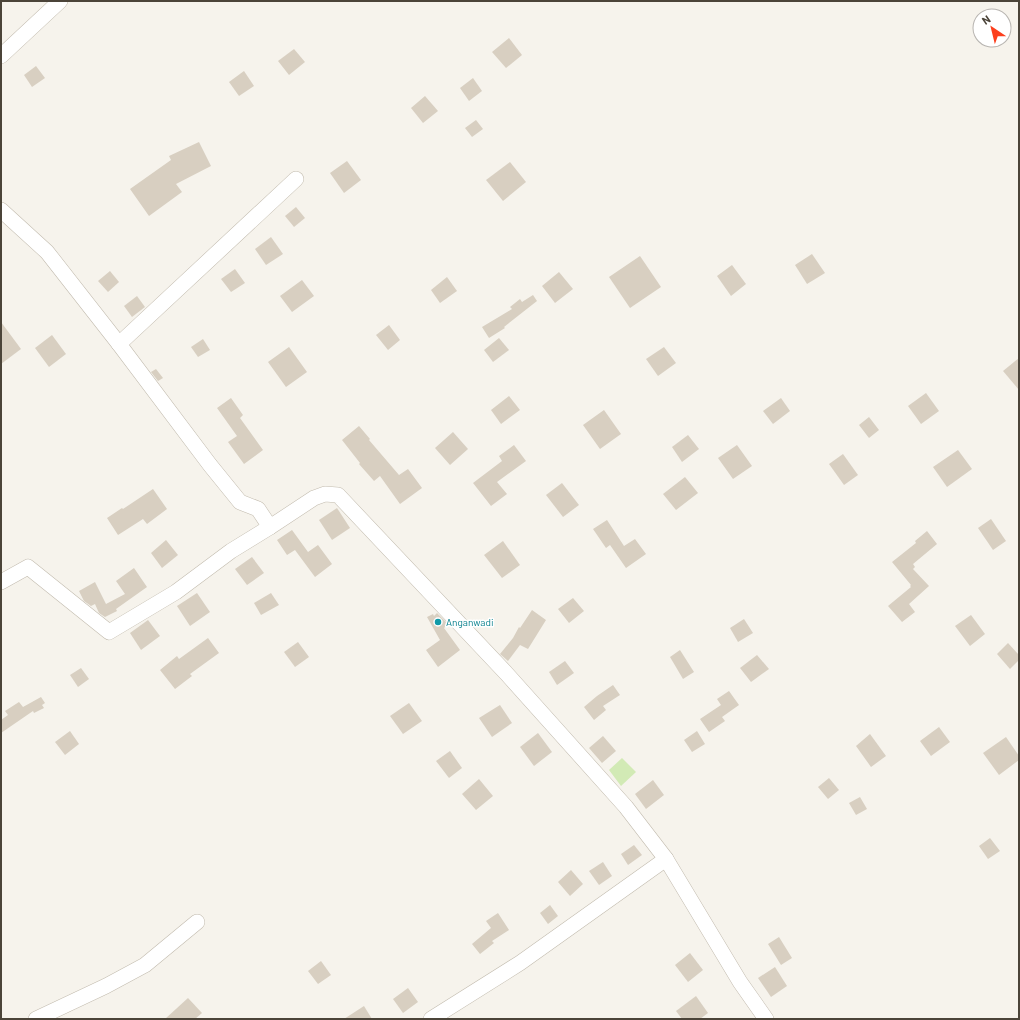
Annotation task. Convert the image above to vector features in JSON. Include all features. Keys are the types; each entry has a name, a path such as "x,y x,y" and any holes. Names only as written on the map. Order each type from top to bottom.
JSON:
{"street":[{"path":"1,56 60,1"},
{"path":"119,344 296,179"},
{"path":"1,210 47,252 240,502 258,509 270,527"},
{"path":"1,582 28,567 109,632 176,592 231,551 314,498 325,494 338,494 511,679 626,807 666,859 740,982 766,1019"},
{"path":"431,1019 520,963 666,859"},
{"path":"36,1019 106,986 145,965 197,922"}],"green space":[{"path":"622,758 636,772 621,786 609,770"}],"building":[{"path":"509,38 522,55 506,68 492,52"},
{"path":"294,49 305,62 289,75 278,61"},
{"path":"36,66 45,78 32,87 24,75"},
{"path":"244,71 254,86 239,96 229,82"},
{"path":"473,78 482,91 469,101 460,88"},
{"path":"425,96 438,111 423,123 411,108"},
{"path":"476,120 483,129 472,137 465,128"},
{"path":"199,142 211,166 176,184 182,192 149,216 130,189 171,160 169,156"},
{"path":"347,161 361,180 344,193 330,173"},
{"path":"510,162 526,182 503,201 486,180"},
{"path":"296,207 305,218 294,227 285,216"},
{"path":"271,237 283,254 266,265 255,249"},
{"path":"812,254 825,273 807,284 795,265"},
{"path":"640,256 661,287 630,308 609,277"},
{"path":"732,265 746,284 731,296 717,276"},
{"path":"235,269 245,283 231,292 221,279"},
{"path":"110,271 119,282 108,292 98,281"},
{"path":"559,272 573,289 555,303 542,286"},
{"path":"447,277 457,291 440,303 431,290"},
{"path":"302,280 314,296 292,312 280,296"},
{"path":"533,295 537,301 504,327 505,328 489,338 482,327 512,309 510,307 520,299 522,302"},
{"path":"137,296 145,307 132,317 124,306"},
{"path":"1,322 21,349 1,364"},
{"path":"389,325 400,340 388,350 376,335"},
{"path":"52,335 66,354 49,367 35,348"},
{"path":"499,338 509,350 493,362 484,350"},
{"path":"203,339 210,350 198,357 191,347"},
{"path":"289,347 307,372 286,387 268,362"},
{"path":"664,347 676,363 658,376 646,359"},
{"path":"1019,358 1019,390 1003,371"},
{"path":"156,369 163,378 158,381 151,372"},
{"path":"926,393 939,411 921,424 908,406"},
{"path":"509,396 520,410 501,424 491,410"},
{"path":"231,398 243,415 240,418 263,450 244,464 228,442 237,436 217,408"},
{"path":"781,398 790,411 773,424 763,411"},
{"path":"604,410 621,434 600,449 583,425"},
{"path":"869,417 879,430 869,438 859,425"},
{"path":"359,426 399,475 408,469 422,488 400,504 380,476 374,481 359,464 360,463 342,440"},
{"path":"453,432 468,449 450,465 435,448"},
{"path":"688,435 699,449 682,462 672,447"},
{"path":"514,445 526,461 497,482 507,494 491,506 473,483 502,461 499,456"},
{"path":"737,445 752,466 733,479 718,458"},
{"path":"958,450 972,469 947,487 933,467"},
{"path":"843,454 858,475 844,485 829,464"},
{"path":"685,477 698,493 676,510 663,494"},
{"path":"562,483 579,505 563,517 546,495"},
{"path":"153,489 167,509 147,524 143,519 118,535 107,518"},
{"path":"337,508 350,528 332,540 319,520"},
{"path":"991,519 1006,541 993,550 978,528"},
{"path":"607,520 624,546 635,539 646,554 626,568 610,545 606,548 593,529"},
{"path":"292,530 308,552 318,545 332,564 315,577 295,550 287,555 277,540"},
{"path":"927,531 937,544 913,564 915,567 913,569 929,586 909,604 915,612 902,622 888,606 911,587 911,585 892,562 916,543 915,541"},
{"path":"166,540 178,555 162,568 151,553"},
{"path":"503,541 520,565 502,578 484,555"},
{"path":"252,557 264,573 247,585 235,569"},
{"path":"134,568 147,587 116,609 117,611 105,617 99,613 95,604 91,606 84,601 79,591 95,582 106,604 125,594 116,581"},
{"path":"197,593 210,612 190,626 177,606"},
{"path":"271,593 279,605 261,615 254,603"},
{"path":"573,598 584,611 569,623 558,609"},
{"path":"532,610 546,620 528,649 520,645 508,661 500,654"},
{"path":"437,613 448,624 444,628 460,650 438,667 426,650 440,640 427,617 433,614 434,616"},
{"path":"971,615 985,634 970,646 955,626"},
{"path":"744,619 753,633 738,642 730,628"},
{"path":"148,620 160,636 141,650 130,633"},
{"path":"208,638 219,653 190,674 192,676 175,689 160,670 177,656 179,659"},
{"path":"298,642 309,657 295,667 284,652"},
{"path":"1008,643 1019,655 1019,660 1010,669 997,654"},
{"path":"680,650 694,672 683,679 670,657"},
{"path":"757,655 769,669 751,682 740,668"},
{"path":"565,661 574,673 557,685 549,672"},
{"path":"81,668 89,679 78,687 70,675"},
{"path":"613,685 620,695 603,706 606,710 594,720 584,707"},
{"path":"729,691 739,705 722,717 725,721 709,732 700,719 721,705 717,699"},
{"path":"41,697 45,703 42,705 44,708 34,713 33,711 1,733 1,720 8,715 5,711 19,702 23,707"},
{"path":"409,703 422,721 403,734 390,716"},
{"path":"500,705 512,723 492,737 479,718"},
{"path":"939,727 950,742 931,756 920,741"},
{"path":"70,731 79,744 65,755 55,742"},
{"path":"697,731 705,744 692,752 684,740"},
{"path":"538,733 552,752 534,766 520,747"},
{"path":"870,734 886,756 871,767 856,746"},
{"path":"603,736 616,751 602,763 589,748"},
{"path":"1006,737 1019,756 1019,760 999,775 983,753"},
{"path":"450,751 462,768 449,778 436,761"},
{"path":"829,778 839,790 828,799 818,787"},
{"path":"479,779 493,796 476,810 462,794"},
{"path":"653,780 664,795 646,809 635,794"},
{"path":"860,797 867,809 856,815 849,803"},
{"path":"990,838 1000,851 988,859 979,846"},
{"path":"634,845 642,855 628,865 621,854"},
{"path":"603,862 612,876 599,885 589,871"},
{"path":"571,870 583,884 570,896 558,882"},
{"path":"550,905 558,916 548,924 540,913"},
{"path":"498,913 509,930 492,941 494,943 480,954 472,944 491,928 486,921"},
{"path":"779,937 792,958 781,965 768,944"},
{"path":"690,953 703,970 688,982 675,965"},
{"path":"321,961 331,975 318,984 308,971"},
{"path":"775,967 787,986 771,997 758,978"},
{"path":"408,988 418,1002 403,1013 393,999"},
{"path":"696,996 708,1013 700,1019 682,1019 676,1011"},
{"path":"188,998 202,1013 195,1019 165,1019"},
{"path":"364,1006 372,1019 344,1019"}],"place":[{"name":"Anganwadi","path":"438,622"}]}
